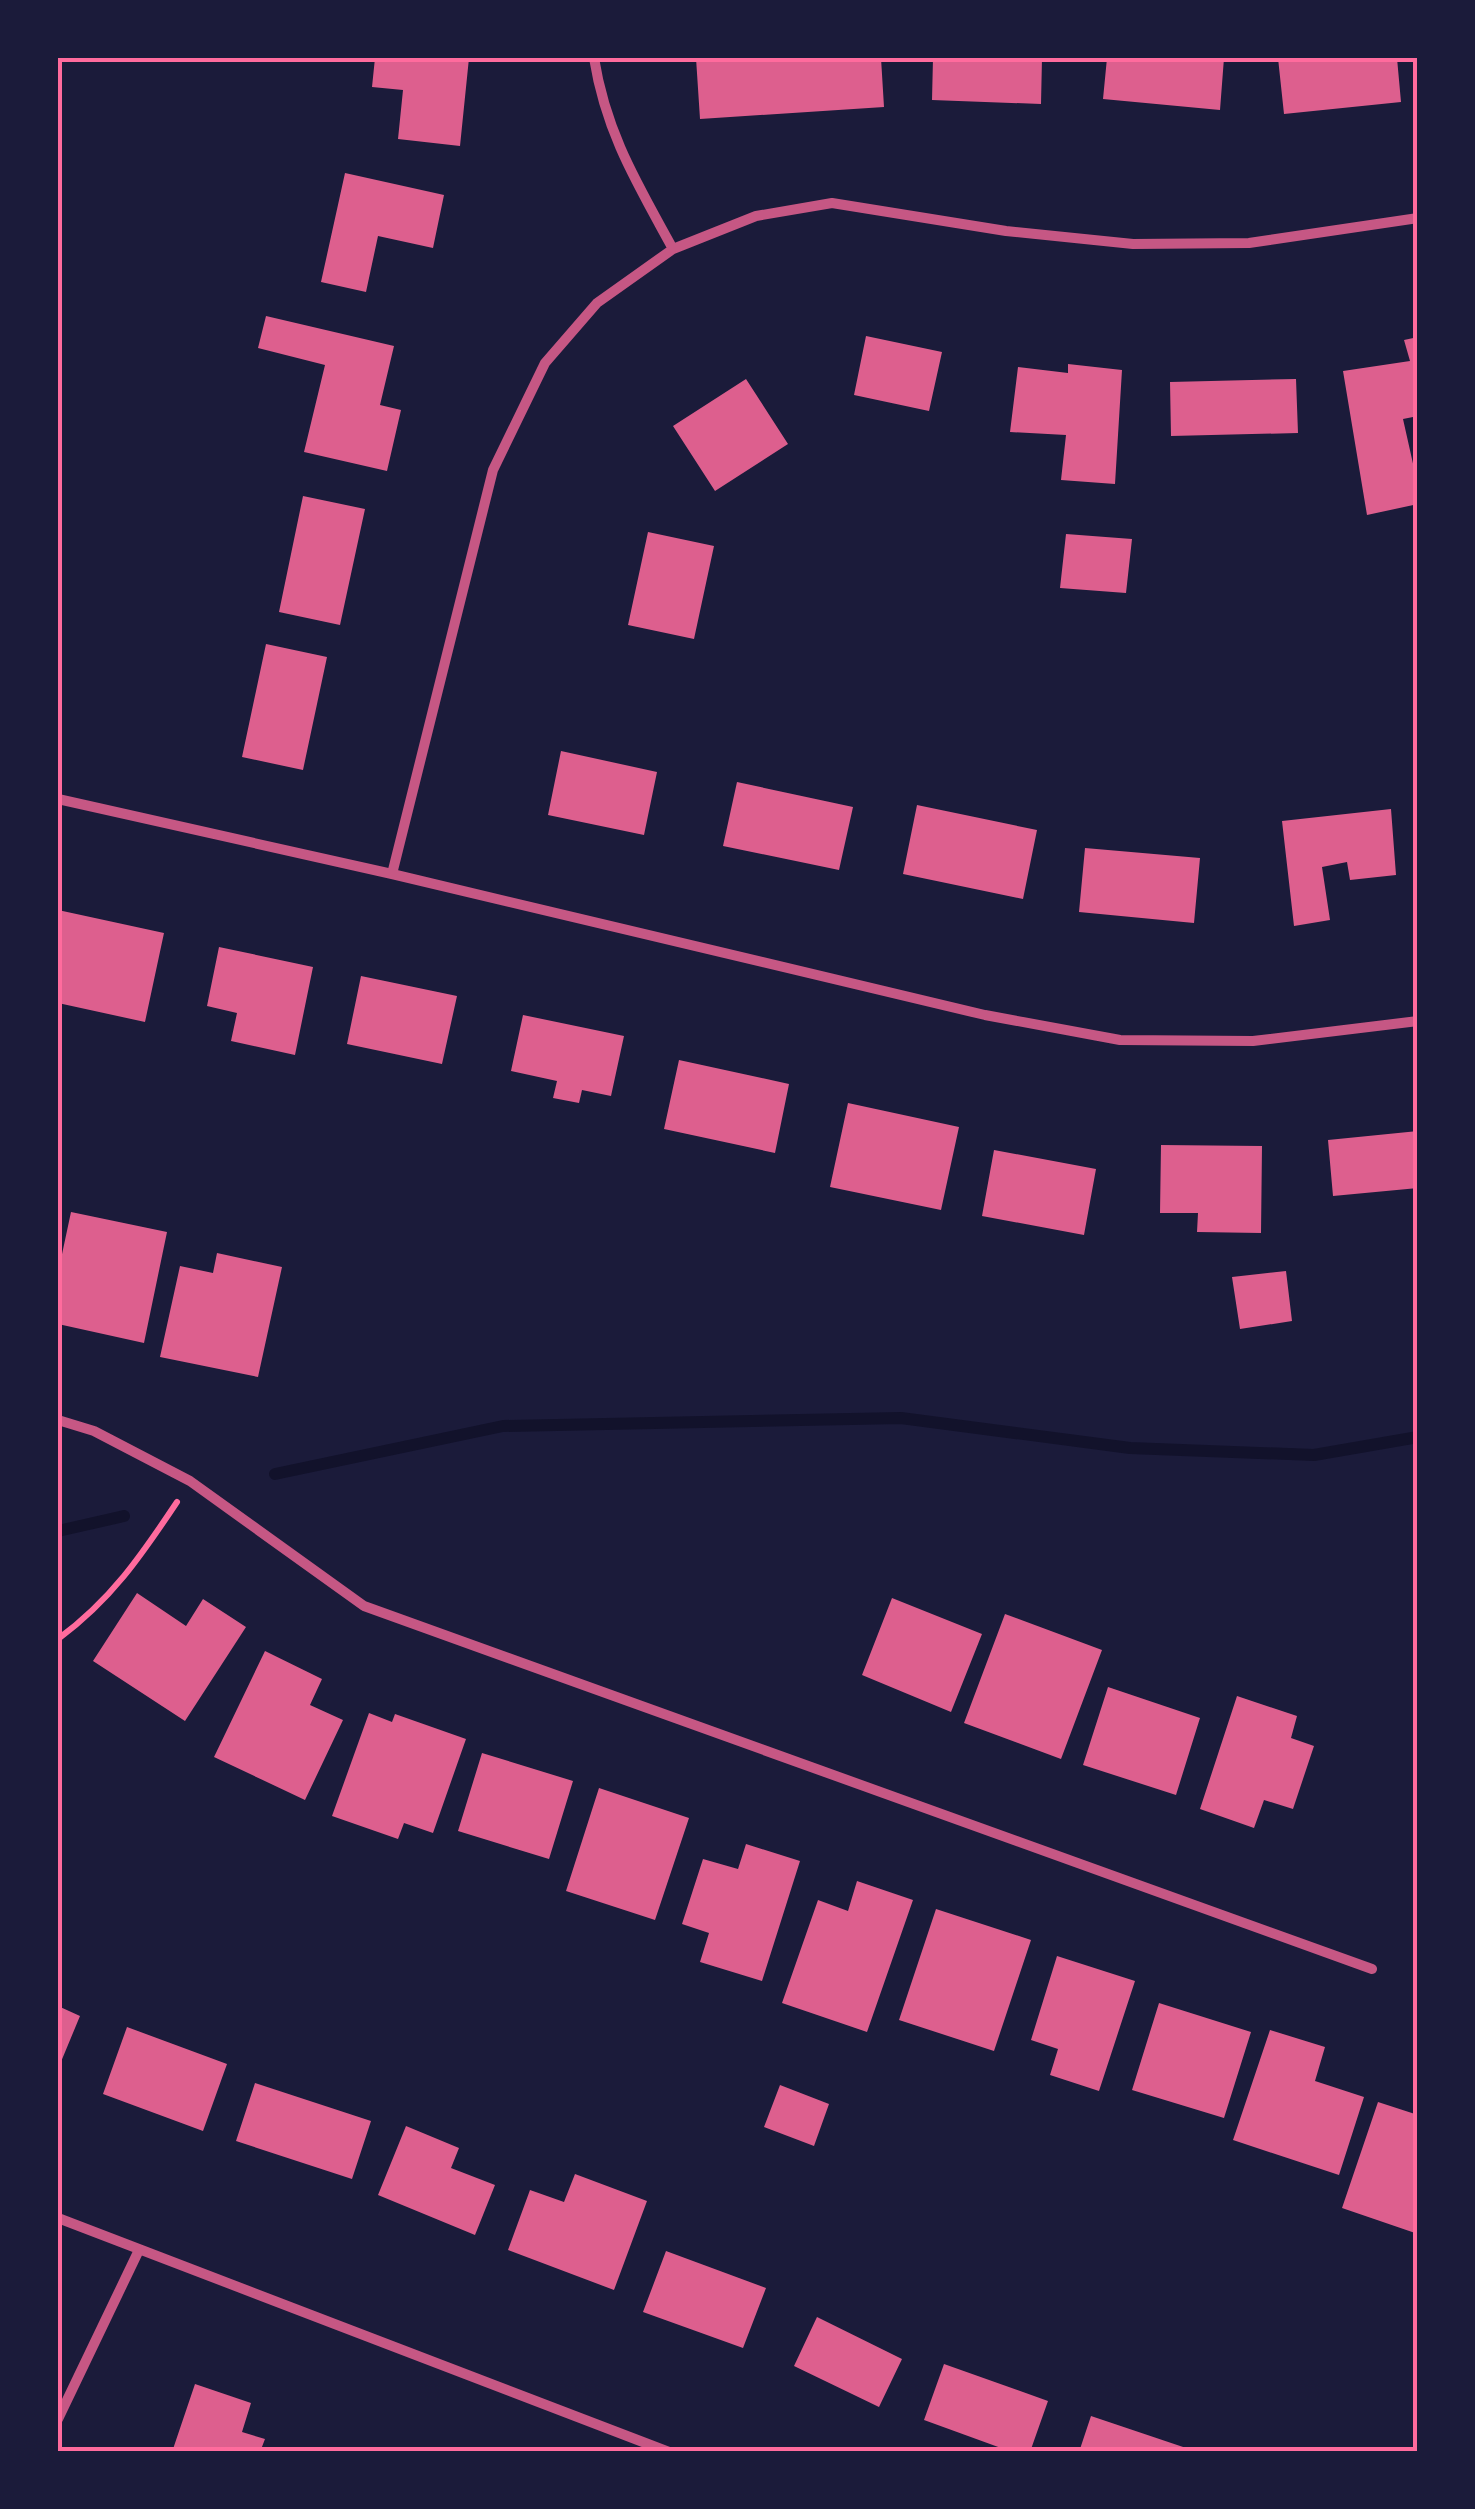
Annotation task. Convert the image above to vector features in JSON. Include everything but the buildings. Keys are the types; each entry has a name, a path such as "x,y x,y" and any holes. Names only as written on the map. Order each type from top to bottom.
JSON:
{"street":[{"path":"594,58 600,97 616,144 673,248"},
{"path":"392,874 493,470 545,364 596,303 673,248 756,216 832,204 1006,231 1133,244 1249,243 1418,218"},
{"path":"58,799 985,1015 1120,1040 1253,1041 1418,1021"},
{"path":"58,1420 94,1431 190,1481 364,1606 1372,1969"},
{"path":"58,2218 669,2452"},
{"path":"58,2419 139,2250"}],"path":[{"path":"58,1639 128,1574 190,1481"}],"waterway":[{"path":"275,1474 503,1426 901,1418 1130,1448 1314,1455 1418,1437"},
{"path":"58,1531 124,1516"}]}
